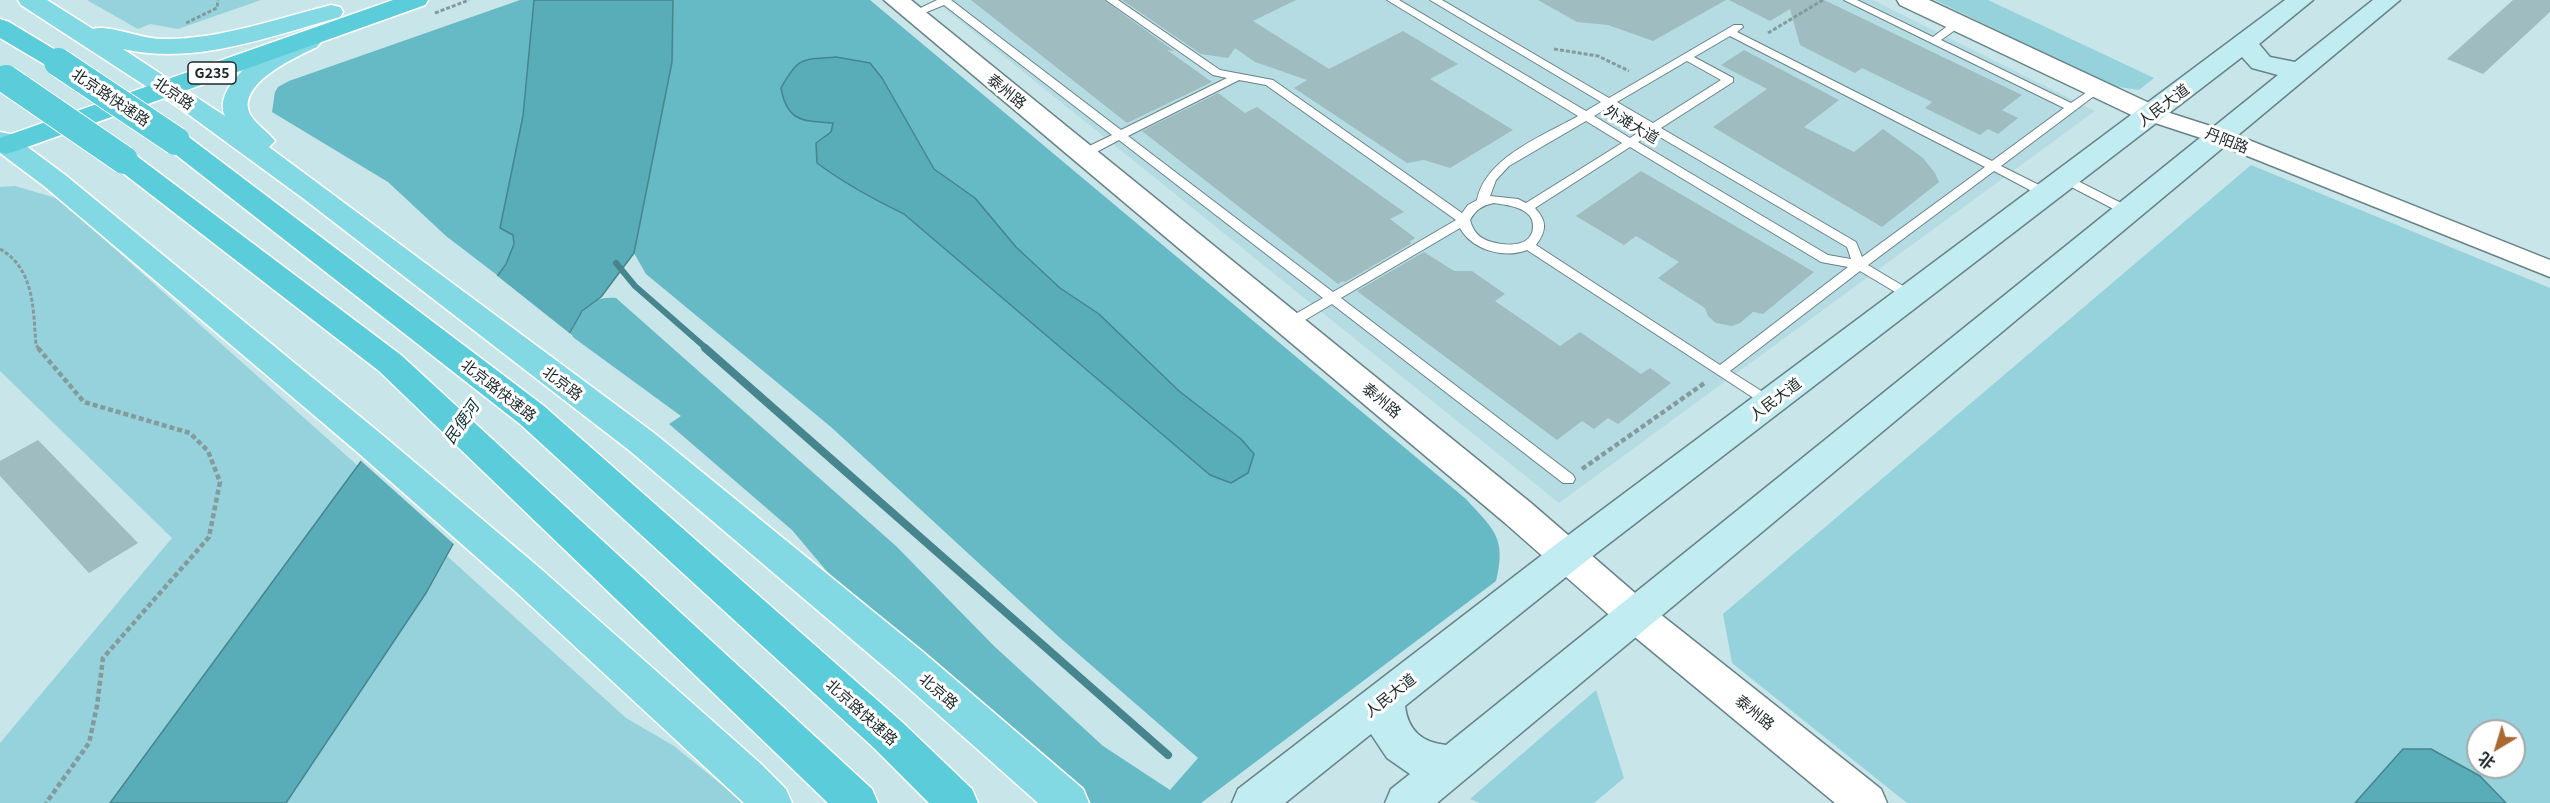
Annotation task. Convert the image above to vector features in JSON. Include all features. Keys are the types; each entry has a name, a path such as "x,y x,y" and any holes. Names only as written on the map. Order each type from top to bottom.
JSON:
{"highway":[{"name":"G235","path":"334,20 366,0"},
{"name":"G235","path":"1,147 159,82 334,20 416,0"},
{"name":"北京路快速路","path":"0,27 58,62 176,141 532,415 888,735 957,803"},
{"path":"0,75 124,160 390,363 857,803"}],"main road":[{"name":"人民大道","path":"1254,803 1568,555 2301,0"},
{"path":"1406,803 1637,617 2218,136 2388,0"},
{"path":"40,6 119,41 147,46 196,44 334,20"},
{"name":"北京路","path":"40,6 159,82 314,193 642,442 909,664 1068,803"},
{"path":"314,193 247,128 235,108 236,98 250,75 271,58 334,20"},
{"path":"2246,42 2257,62 2272,67 2300,70"},
{"path":"1,147 77,200 368,442 528,580 746,776 771,803"},
{"path":"1385,699 1388,728 1401,745 1424,761 1453,765"}],"street":[{"name":"丹阳路","path":"1910,0 2151,114 2218,136 2550,268"},
{"name":"泰州路","path":"904,7 1290,323 1568,555 1637,617 1866,803"}],"lane":[{"path":"904,7 945,0 1568,479"},
{"path":"1111,0 1217,73 1269,82 1464,220 1471,236 1491,247 1516,249 1528,245 1541,231 1541,223 1528,207 1506,200 1483,201 1473,206 1467,212 1464,220 1290,323"},
{"name":"外滩大道","path":"1392,0 1825,259 1859,266 1911,296"},
{"name":"外滩大道","path":"1435,0 1852,245 1859,266"},
{"path":"1849,0 2072,108"},
{"path":"1933,41 1958,23"},
{"path":"1483,201 1485,184 1492,174 1505,163 1734,29 1751,43 1993,166 2127,211"},
{"path":"1528,207 1729,80 1686,57"},
{"path":"1083,154 1238,77"},
{"path":"1721,371 2097,90"},
{"path":"1528,245 1769,403"}],"path":[{"path":"185,23 216,8 218,0"},
{"path":"1751,43 1823,0"},
{"path":"1526,53 1554,49 1581,52 1598,56 1647,80"},
{"path":"0,249 9,254 31,286 36,345 84,402 190,433 208,451 220,482 209,537 103,658 97,706 89,743 46,803"},
{"path":"1568,479 1721,371"}],"shaded area":[{"path":"87,0 261,0 178,29 150,24 138,29"},
{"path":"520,0 534,0 523,116 500,228 513,235 514,241 507,262 497,275 446,236 388,182 272,112 275,92 278,87 289,81"},
{"path":"673,0 870,0 1466,499 1484,518 1495,535 1500,554 1496,581 1201,803 1058,803 890,646 792,530 669,424 681,416 570,335 582,312 592,302 616,298 896,546 994,646 1103,746 1170,790 1198,758 1060,638 831,427 646,274 634,253 672,62"},
{"path":"934,0 1873,0 2095,111 1559,503"},
{"path":"1935,0 1988,0 2154,78 2139,90 2112,86"},
{"path":"2251,165 2550,288 2550,803 1907,803 1732,663 1723,614"},
{"path":"15,186 59,199 358,466 110,803 0,803 0,743 172,538 0,371 0,187"},
{"path":"447,556 626,718 674,746 744,803 286,803 426,593"},
{"path":"1596,690 1624,778 1594,803 1480,803 1470,799"}],"water":[{"name":"民便河","path":"534,0 673,0 672,62 634,253 601,297 582,311 426,593 286,803 110,803 506,264 514,244 513,235 500,228 523,116"},
{"path":"836,57 870,63 882,78 934,169 975,198 1016,247 1060,288 1099,314 1179,391 1241,439 1254,454 1248,473 1231,483 1210,475 904,214 859,191 817,163 816,143 831,132 833,123 798,118 787,108 781,88 792,70 802,62"},
{"path":"2403,749 2431,749 2466,768 2466,779 2483,779 2506,803 2355,803"}],"pier":[{"path":"495,274 573,336 456,546 360,460"}],"building":[{"path":"971,0 1104,0 1212,82 1127,123"},
{"path":"1122,0 1296,0 1253,21 1329,69 1403,31 1458,64 1430,79 1513,130 1450,168 1424,160 1407,163 1294,88 1307,80 1255,62 1235,48 1228,58 1201,54"},
{"path":"1538,0 1726,0 1653,41 1608,25 1577,22"},
{"path":"1729,0 1824,0 2022,95 2002,110 2018,118 1998,134 1988,129 1980,135 1925,108 1932,102 1862,68 1855,73 1800,45 1790,9 1770,21"},
{"path":"2513,0 2550,0 2550,12 2483,74 2447,59"},
{"path":"1744,50 1839,100 1804,127 1854,152 1883,129 1923,158 1939,182 1882,227 1713,127 1767,89 1721,65"},
{"path":"1218,93 1245,113 1257,107 1404,212 1390,219 1415,238 1409,242 1412,243 1338,284 1142,131"},
{"path":"1641,171 1814,272 1763,314 1753,312 1740,323 1732,326 1716,323 1708,316 1705,308 1658,278 1679,262 1636,236 1624,245 1576,216"},
{"path":"1424,252 1454,271 1472,271 1505,294 1495,301 1560,346 1580,332 1641,374 1650,368 1671,383 1618,424 1608,418 1594,429 1582,421 1557,440 1357,291"},
{"path":"38,440 138,543 89,573 0,476 0,461"}],"waterway":[{"path":"616,263 635,286 707,349"},
{"path":"705,348 1168,755"}]}
